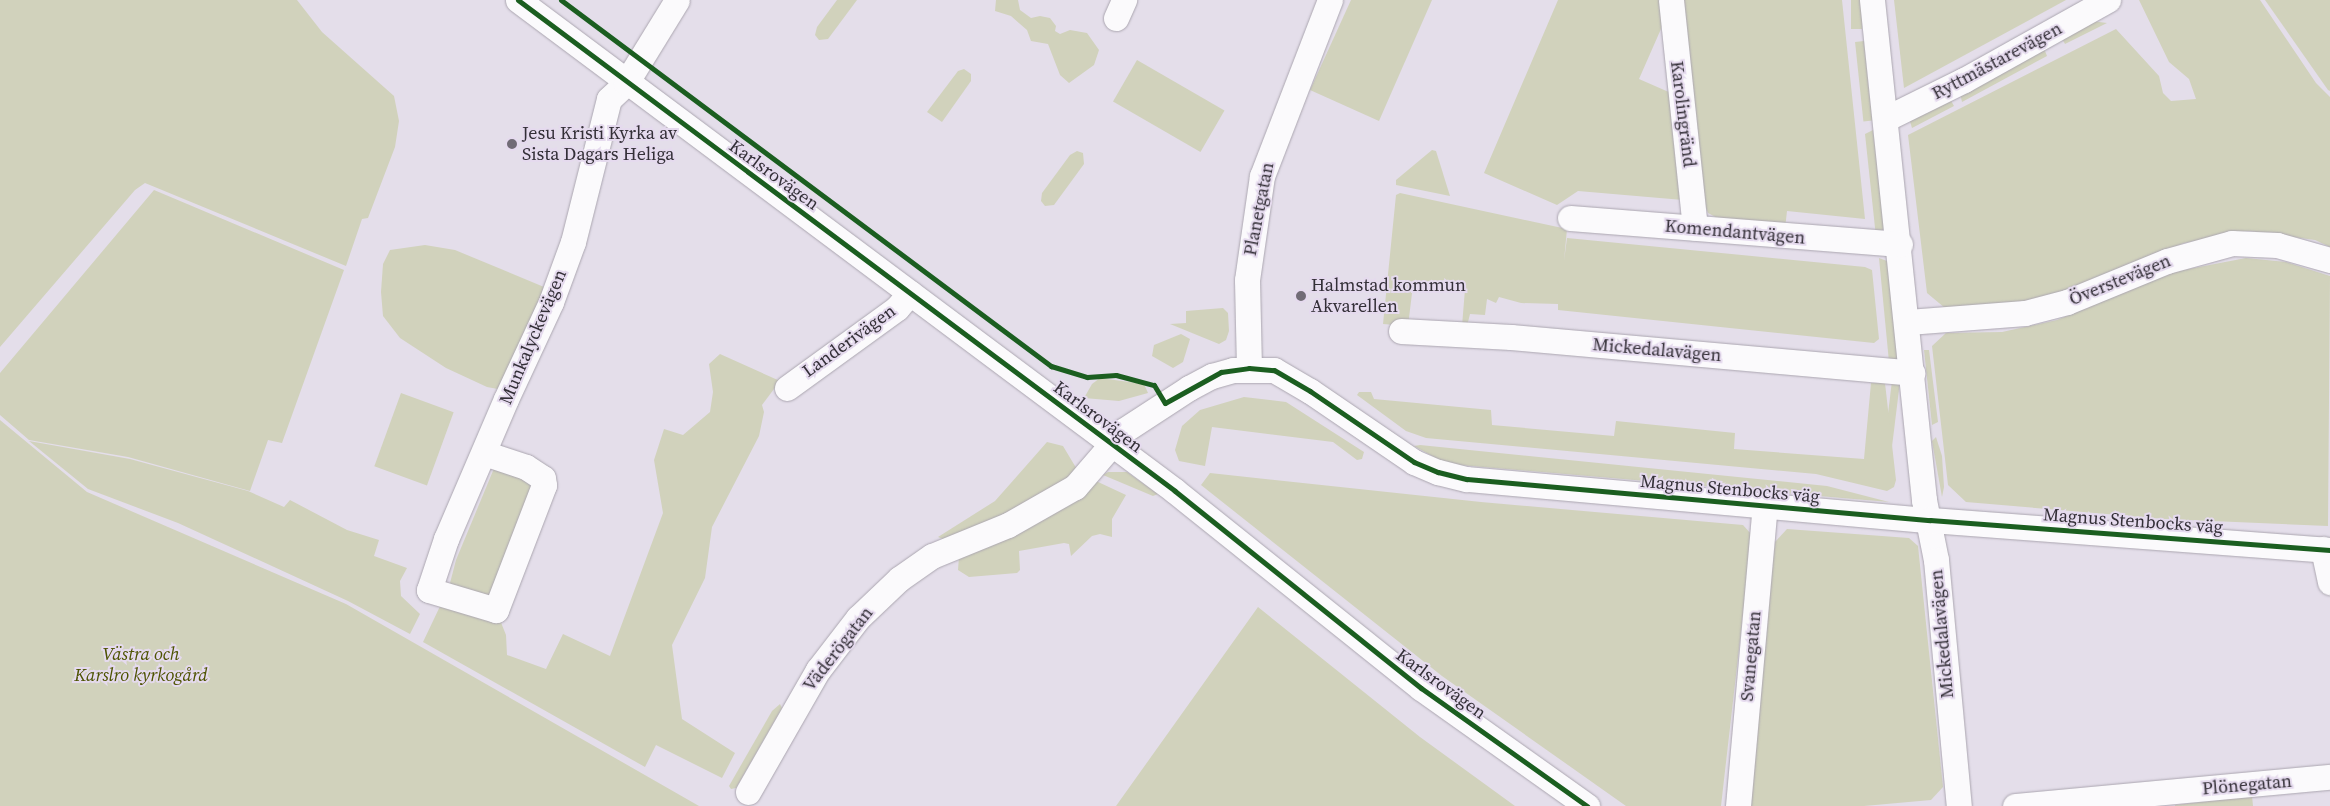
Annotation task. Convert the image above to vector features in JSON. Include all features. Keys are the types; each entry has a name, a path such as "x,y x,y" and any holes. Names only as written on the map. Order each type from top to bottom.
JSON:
{"street":[{"name":"Karlsrovägen","path":"518,0 626,83 1111,444 1421,688 1586,806"},
{"path":"626,83 677,0"},
{"name":"Planetgatan","path":"1249,368 1247,280 1262,176 1330,0"},
{"name":"Karolingränd","path":"1671,0 1695,228"},
{"name":"Mickedalavägen","path":"1872,0 1900,244 1924,500 1930,520 1959,806"},
{"name":"Ryttmästarevägen","path":"1885,119 1964,80 2108,0"},
{"name":"Munkalyckevägen","path":"484,453 526,467 543,478 542,495 496,610 429,590 446,539 484,453 551,302 571,247 609,99 626,83"},
{"name":"Komendantvägen","path":"1570,218 1900,244"},
{"name":"Överstevägen","path":"1908,322 2025,313 2067,302 2167,261 2232,243 2277,245 2330,260"},
{"name":"Landerivägen","path":"787,388 896,308 910,293"},
{"name":"Mickedalavägen","path":"1401,331 1511,337 1912,373"},
{"name":"Magnus Stenbocks väg","path":"1111,444 1132,424 1204,380 1221,372 1249,368 1274,370 1391,448 1438,472 1467,479 1540,487 1930,520 2326,549"},
{"name":"Väderögatan","path":"748,792 818,670 858,618 899,579 932,556 1008,525 1075,487 1111,444"},
{"name":"Svanegatan","path":"1738,806 1765,506"},
{"path":"2326,549 2330,582"},
{"name":"Plönegatan","path":"2015,806 2165,799 2330,777"}],"green space":[{"path":"0,0 297,0 322,32 394,96 399,121 395,147 368,218 362,219 346,266 145,183 135,190 0,347"},
{"path":"837,0 857,0 828,39 819,40 815,35 817,27"},
{"path":"996,0 1018,0 1020,10 1031,18 1040,16 1050,18 1056,26 1055,31 1060,34 1070,30 1087,33 1099,50 1094,65 1069,83 1060,75 1048,44 1031,41 1027,30 1011,16 995,11"},
{"path":"1351,0 1432,0 1379,121 1310,90"},
{"path":"1558,0 1667,0 1668,13 1639,79 1671,93 1683,200 1578,191 1557,205 1484,173"},
{"path":"1682,0 1842,0 1865,219 1787,211 1785,229 1723,221 1708,213 1702,198"},
{"path":"1851,0 1862,0 1862,29 1851,29"},
{"path":"1894,0 2066,0 1904,88"},
{"path":"2139,0 2260,0 2316,83 2330,97 2330,247 2315,240 2249,231 2184,243 2069,291 2002,307 1945,308 1927,293 1908,135 2116,29 2159,76 2163,93 2171,101 2196,99 2189,79 2169,62"},
{"path":"2265,0 2330,0 2330,91 2328,90"},
{"path":"2092,21 2107,23 2065,44 2061,37"},
{"path":"1864,41 1872,121 1863,122 1855,42"},
{"path":"2043,46 2047,56 1962,102 1960,93"},
{"path":"1137,60 1224,110 1200,152 1113,102"},
{"path":"964,69 971,74 971,81 942,122 927,112 958,71"},
{"path":"1950,99 1954,106 1912,128 1909,118"},
{"path":"1873,130 1885,228 1876,237 1865,134"},
{"path":"1432,150 1436,151 1450,196 1396,185 1396,180"},
{"path":"1077,151 1083,153 1084,164 1054,205 1045,206 1041,201 1042,193 1070,155"},
{"path":"154,190 344,270 282,443 268,440 250,491 128,457 29,440 0,415 0,373"},
{"path":"1400,193 1567,229 1564,261 1567,238 1865,267 1872,270 1879,339 1874,343 1558,310 1558,304 1521,303 1499,297 1496,303 1487,299 1485,315 1470,314 1467,326 1462,326 1465,289 1447,280 1413,285 1408,326 1383,324 1396,195"},
{"path":"425,245 455,250 544,287 503,390 487,387 446,368 400,338 383,316 381,292 383,264 390,250"},
{"path":"1879,258 1887,261 1902,360 1889,362"},
{"path":"2246,258 2286,262 2330,276 2328,526 2165,519 1966,502 1948,485 1932,346 1946,333 2002,332 2057,320 2173,272"},
{"path":"1223,308 1228,313 1229,331 1226,340 1219,344 1170,324 1186,323 1186,311"},
{"path":"1181,334 1190,339 1183,362 1173,368 1152,356 1154,345"},
{"path":"1924,350 1929,350 1938,422 1932,425"},
{"path":"720,354 780,381 762,405 764,412 759,436 712,527 705,578 672,645 682,719 735,753 722,778 656,745 645,767 423,642 443,600 500,620 506,635 507,655 546,669 563,634 610,656 663,513 654,460 664,429 683,435 710,412 713,392 709,364"},
{"path":"1100,378 1144,384 1148,393 1119,401 1084,398 1092,384"},
{"path":"1892,381 1900,382 1887,488 1879,487"},
{"path":"1871,383 1885,383 1896,480 1894,487 1887,491 1816,474 1426,438 1406,431 1357,395 1359,392 1371,392 1374,399 1491,410 1492,425 1614,436 1616,421 1735,433 1734,449 1864,459"},
{"path":"401,393 454,412 427,485 374,466"},
{"path":"1244,397 1286,402 1364,452 1362,459 1357,460 1333,442 1212,427 1205,466 1179,461 1175,450 1182,426 1200,410"},
{"name":"Västra och Karslro kyrkogård","path":"0,420 87,492 346,604 699,806 0,806"},
{"path":"1936,437 1942,456 1944,487 1942,497 1932,441"},
{"path":"29,441 130,459 248,491 284,507 290,500 347,530 379,540 374,556 407,568 400,581 401,596 420,614 410,634 348,601 178,523 88,489"},
{"path":"1047,442 1063,446 1078,471 1030,505 943,539 938,537 995,501"},
{"path":"1420,445 1827,486 1889,502 1459,465 1441,461 1414,446"},
{"path":"495,466 537,480 494,600 455,590 450,583 456,560"},
{"path":"1108,472 1127,472 1158,494 1153,496 1103,475"},
{"path":"1210,473 1481,502 1743,525 1752,535 1721,806 1626,806 1442,676 1201,485"},
{"path":"1096,481 1126,495 1112,519 1112,537 1100,534 1092,536 1071,556 1069,544 1064,543 1019,551 1020,570 1017,573 969,577 958,570 959,556"},
{"path":"1787,529 1909,538 1918,546 1943,787 1931,800 1864,806 1746,806 1775,542"},
{"path":"1258,607 1420,737 1515,806 1116,806"},
{"path":"780,704 782,708 743,776 736,788 731,789 729,786 772,711"},
{"path":"2252,796 2253,806 2175,806 2175,805"}],"cycle path":[{"path":"518,0 1175,491 1421,688 1587,806"},
{"path":"561,0 1051,366 1087,377 1116,375 1154,385 1165,403 1221,372 1249,368 1274,370 1310,391 1414,462 1438,472 1467,479 1930,520 2330,550"}],"place":[{"name":"Jesu Kristi Kyrka av Sista Dagars Heliga","path":"512,144"},
{"name":"Halmstad kommun Akvarellen","path":"1301,296"}]}
